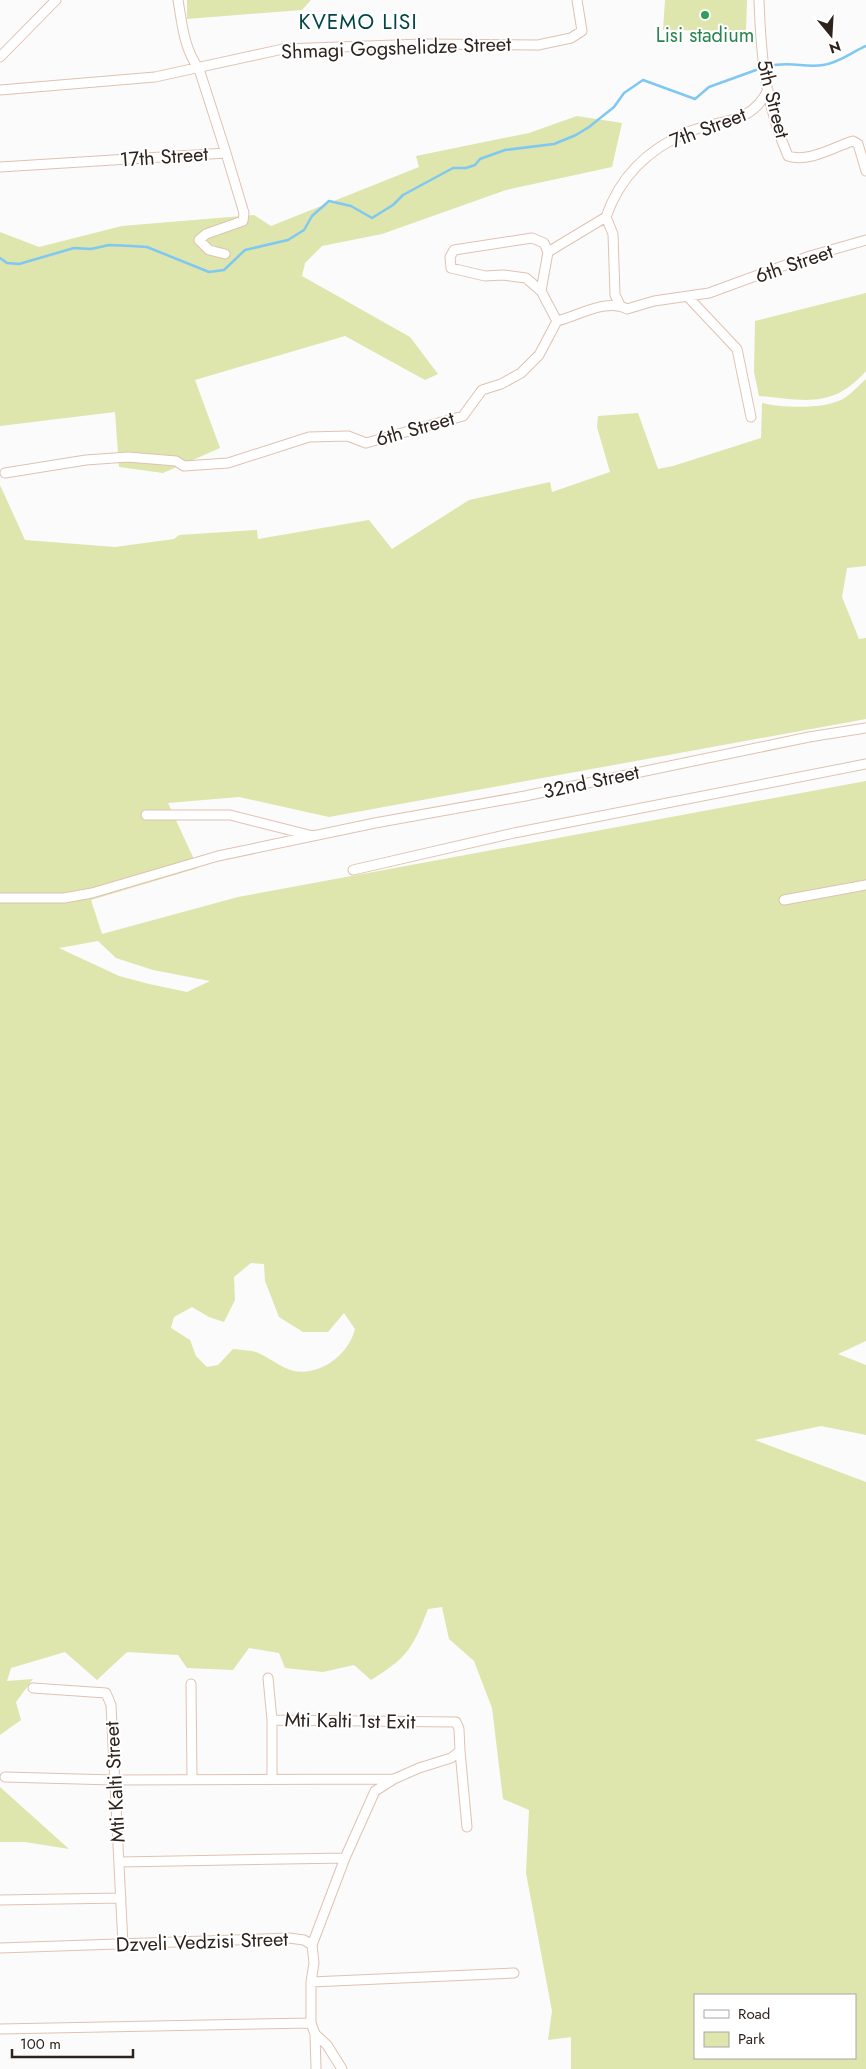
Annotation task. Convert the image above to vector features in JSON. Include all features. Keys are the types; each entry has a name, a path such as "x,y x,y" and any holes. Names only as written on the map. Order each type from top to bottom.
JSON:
{"street":[{"path":"0,57 56,0"},
{"name":"17th Street","path":"0,166 226,152 199,69 192,60 182,29 178,0"},
{"name":"Shmagi Gogshelidze Street","path":"0,90 155,77 199,69 283,49 423,44 538,45 570,38 582,31 577,0"},
{"name":"5th Street","path":"759,0 762,66 775,126 788,156 796,159 818,154 853,141 858,144 866,171"},
{"name":"7th Street","path":"606,217 613,196 637,163 688,132 751,113 761,104 768,90"},
{"path":"225,254 209,250 199,240 206,234 243,221 244,213 226,152"},
{"path":"548,252 606,217 613,234 616,259 615,295 620,306"},
{"path":"541,291 548,252 544,243 532,238 454,250 450,257 451,268 485,276 503,275 526,278 541,291 557,321"},
{"name":"6th Street","path":"5,473 86,460 128,457 176,461 184,466 228,463 309,437 348,436 366,443 463,416 482,390 501,384 527,367 539,355 557,321 597,308 620,306 627,309 654,302 709,293 810,256 866,240"},
{"path":"688,297 737,348 751,417"},
{"name":"32nd Street","path":"0,898 64,898 92,893 218,856 375,823 525,796 809,737 866,728"},
{"path":"353,870 514,833 866,764"},
{"path":"146,815 230,815 315,836"},
{"path":"784,900 866,885"},
{"path":"268,1678 272,1720"},
{"path":"191,1684 192,1779"},
{"name":"Mti Kalti Street","path":"33,1688 106,1693 111,1706 123,1945"},
{"name":"Mti Kalti 1st Exit","path":"272,1779 272,1720 456,1722 460,1729 460,1751"},
{"path":"312,1945 346,1858 375,1792 394,1779 418,1768 451,1758 460,1751"},
{"path":"460,1751 467,1827"},
{"path":"5,1776 114,1780 394,1779"},
{"path":"119,1862 346,1858"},
{"path":"0,1900 121,1898"},
{"name":"Dzveli Vedzisi Street","path":"0,1948 289,1938 304,1940 312,1945 314,1963 311,1982 311,2023 315,2034 316,2069"},
{"path":"311,1982 514,1973"},
{"path":"0,2029 311,2023"},
{"name":"Dzveli Vedzisi Street","path":"315,2034 326,2045 342,2069"}],"green space":[{"path":"187,0 311,0 302,10 187,19"},
{"name":"Lisi stadium","path":"665,0 747,0 746,31 663,30"},
{"path":"577,116 622,123 612,167 506,190 382,234 322,246 305,263 302,276 410,337 438,374 425,380 345,336 195,380 220,448 163,473 119,467 115,412 0,426 0,232 39,247 122,226 254,215 271,226 419,167 416,156 529,133"},
{"path":"866,293 866,371 854,383 842,392 830,397 817,399 805,400 759,396 754,372 755,321"},
{"path":"866,379 866,566 847,568 842,597 859,639 866,638 866,719 329,817 239,797 168,803 198,868 91,900 102,934 238,897 866,781 866,1341 838,1354 866,1365 866,1435 821,1426 755,1440 866,1482 866,2069 571,2069 571,2037 548,2040 552,2011 526,1873 529,1810 503,1799 492,1708 474,1661 449,1639 442,1607 428,1609 413,1643 407,1651 393,1665 371,1680 354,1665 323,1672 285,1668 279,1653 249,1648 233,1670 187,1668 178,1655 127,1652 97,1680 65,1652 11,1668 7,1681 33,1679 16,1702 21,1720 0,1735 0,485 25,540 115,547 174,539 179,535 257,530 258,539 369,520 392,549 469,500 550,482 552,492 610,472 597,427 598,416 638,413 658,469 761,438 762,403 793,407 817,406 838,401 851,393","holes":["98,941 116,958 153,970 210,981 187,992 149,984 119,976 59,948","251,1263 264,1264 265,1281 279,1317 303,1332 328,1332 344,1313 355,1329 347,1347 340,1355 324,1366 304,1372 294,1371 256,1352 247,1350 233,1349 218,1365 207,1367 196,1356 190,1340 171,1328 174,1317 192,1307 209,1317 224,1322 235,1300 234,1277"]},
{"path":"0,1787 69,1849 25,1842 0,1842"}],"waterway":[{"path":"769,66 784,64 817,66 829,64 866,46"},
{"path":"0,258 7,263 19,264 74,248 91,249 109,245 131,246 147,247 209,272 224,270 245,250 288,240 304,230 312,216 329,201 351,206 372,218 393,205 403,195 453,168 466,168 475,165 480,159 505,150 554,144 576,135 614,107 624,93 643,80 695,99 709,87 756,70"}],"place":[{"name":"Lisi stadium","path":"705,15"}],"district":[{"name":"KVEMO LISI","path":"358,22"}]}
